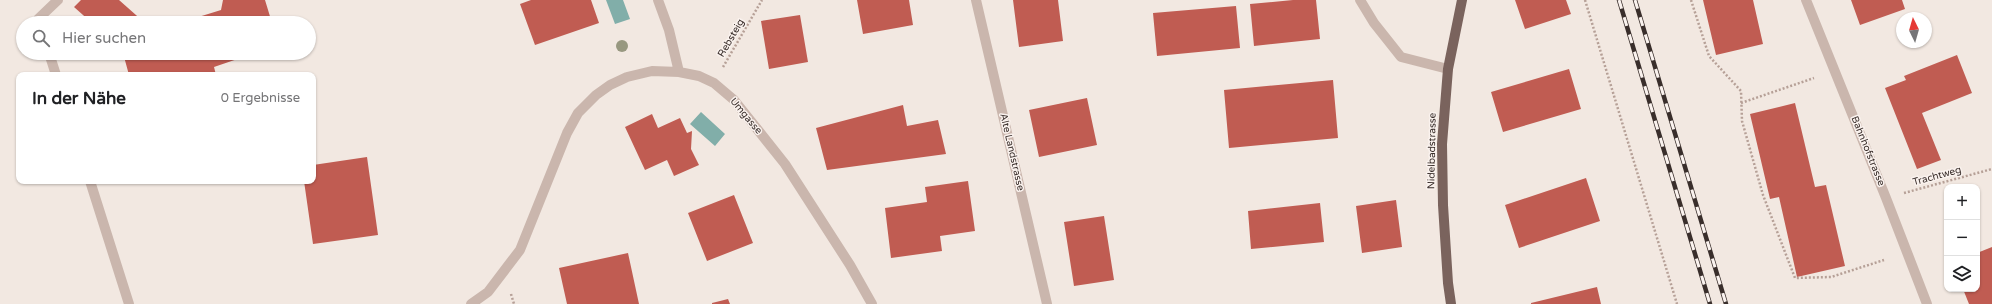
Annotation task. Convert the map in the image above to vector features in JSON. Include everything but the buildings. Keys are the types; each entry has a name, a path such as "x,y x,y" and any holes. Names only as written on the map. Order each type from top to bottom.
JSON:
{"main road":[{"name":"Nidelbadstrasse","path":"1451,304 1447,275 1442,159 1448,69 1462,0"}],"street":[{"path":"41,16 58,0"},
{"path":"658,0 669,30 679,72"},
{"name":"Alte Landstrasse","path":"976,0 1047,304"},
{"path":"1360,0 1374,23 1401,57 1448,69"},
{"name":"Bahnhofstrasse","path":"1806,0 1886,198 1926,304"},
{"path":"51,60 55,72"},
{"name":"Umgasse","path":"471,304 488,292 520,250 567,133 578,113 596,95 610,85 627,77 652,71 679,72 699,76 714,83 734,100 786,164 850,265 872,304"},
{"path":"91,184 129,304"}],"path":[{"name":"Rebsteig","path":"714,83 762,0"},
{"path":"1585,0 1677,304"},
{"path":"1691,0 1709,56 1741,91 1742,121 1763,195 1795,278 1831,277 1884,260"},
{"path":"1742,103 1814,78"},
{"name":"Trachtweg","path":"1886,198 1992,169"}],"water":[{"path":"606,0 623,0 630,19 615,24"},
{"path":"701,112 725,134 715,146 690,124"}],"railway":[{"path":"1619,0 1710,304"},
{"path":"1635,0 1726,304"}]}
